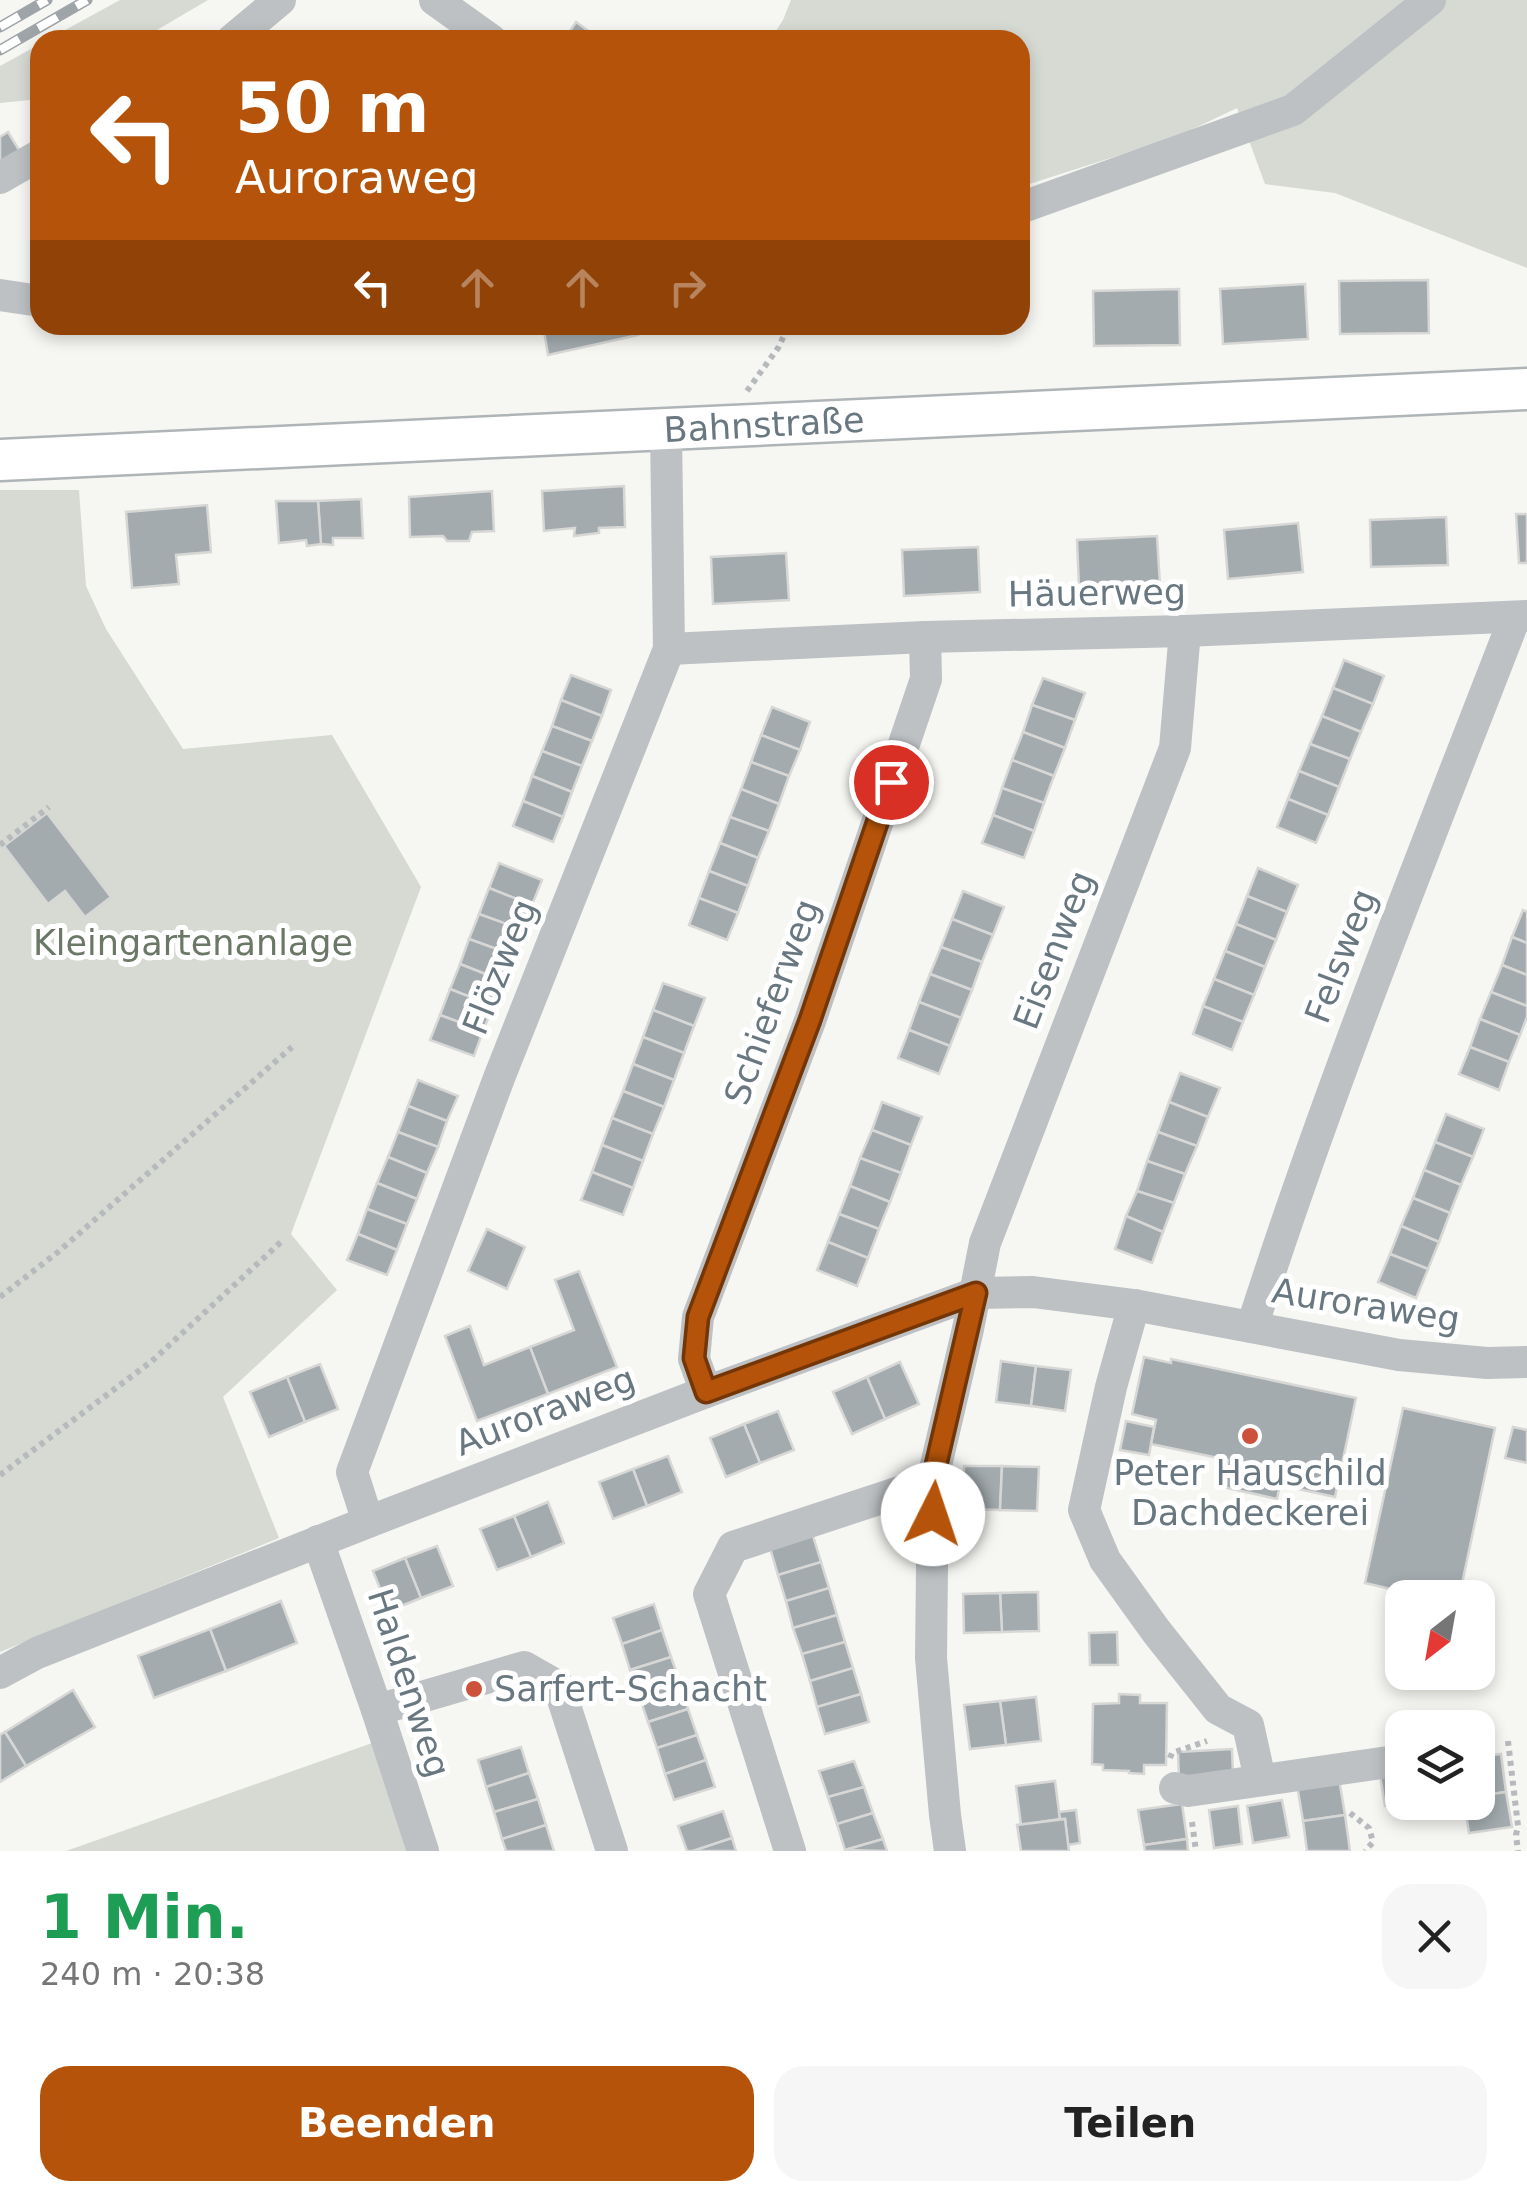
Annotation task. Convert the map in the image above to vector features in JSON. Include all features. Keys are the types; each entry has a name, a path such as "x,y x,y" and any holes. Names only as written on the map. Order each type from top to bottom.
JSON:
{"main road":[{"name":"Bahnstraße","path":"0,460 1527,389"}],"street":[{"path":"244,30 280,0"},
{"path":"435,0 477,30"},
{"path":"1030,204 1293,110 1430,0"},
{"path":"0,178 30,161"},
{"path":"0,295 30,300"},
{"name":"Flözweg","path":"368,1522 352,1472 499,1078 668,648 666,430"},
{"name":"Häuerweg","path":"668,648 1521,617"},
{"name":"Felsweg","path":"1252,1327 1351,1041 1521,617"},
{"name":"Eisenweg","path":"950,1851 931,1658 933,1478 985,1243 1175,748 1185,632"},
{"name":"Schieferweg","path":"706,1392 694,1358 698,1317 810,1020 926,680 925,637"},
{"name":"Auroraweg","path":"0,1673 37,1653 318,1541 976,1293 1033,1292 1134,1306 1398,1356 1527,1362"},
{"path":"1134,1306 1111,1387 1084,1510 1105,1560 1156,1631 1218,1709 1248,1725 1260,1779"},
{"path":"790,1851 709,1594 733,1547 933,1478"},
{"name":"Haldenweg","path":"318,1541 422,1851"},
{"path":"377,1710 524,1667 559,1687 612,1851"},
{"path":"1171,1778 1188,1791 1385,1763"}],"path":[{"path":"725,426 785,335"},
{"path":"0,845 49,806"},
{"path":"0,1297 58,1252 292,1047"},
{"path":"0,1476 152,1361 282,1241"},
{"path":"1171,1778 1172,1752 1214,1738 1234,1718"},
{"path":"1508,1741 1518,1851"},
{"path":"1350,1813 1370,1828 1373,1842 1365,1851"}],"green space":[{"path":"120,0 208,0 157,30 65,30"},
{"path":"791,0 1527,0 1527,268 1335,193 1265,184 1237,108 1176,137 1030,184 1030,30 776,30"},
{"path":"30,50 30,100 0,103 0,66"},
{"name":"Kleingartenanlage","path":"0,490 79,490 86,586 106,629 183,749 332,735 421,887 291,1234 337,1290 223,1397 279,1538 0,1652"},
{"path":"375,1742 410,1851 66,1851"}],"building":[{"path":"576,22 587,30 571,30"},
{"path":"8,132 22,155 0,168 0,137"},
{"path":"1428,280 1429,333 1340,334 1339,281"},
{"path":"1305,284 1308,339 1223,344 1220,289"},
{"path":"1179,289 1180,345 1094,346 1093,291"},
{"path":"545,335 638,335 548,355"},
{"path":"624,486 625,527 599,528 599,533 574,536 575,528 544,531 542,491"},
{"path":"492,491 494,531 472,532 469,541 447,541 443,536 410,537 409,497"},
{"path":"361,499 363,538 333,538 333,545 321,544 318,501"},
{"path":"276,501 318,501 321,544 307,546 306,540 279,543"},
{"path":"207,505 211,552 176,555 179,584 132,588 126,512"},
{"path":"1516,514 1527,514 1527,563 1519,563"},
{"path":"1446,517 1448,565 1371,567 1370,520"},
{"path":"1298,523 1303,572 1228,579 1224,530"},
{"path":"1157,536 1160,585 1079,588 1077,540"},
{"path":"978,547 980,592 904,596 902,550"},
{"path":"786,553 789,600 713,604 711,557"},
{"path":"1344,660 1384,676 1373,704 1333,688"},
{"path":"571,675 611,690 602,716 561,700"},
{"path":"1043,678 1085,693 1075,720 1032,705"},
{"path":"1333,688 1373,704 1361,732 1322,716"},
{"path":"561,700 602,716 592,741 552,726"},
{"path":"1032,705 1075,720 1065,748 1023,732"},
{"path":"772,707 810,722 800,750 761,735"},
{"path":"1322,716 1361,732 1350,759 1310,744"},
{"path":"552,726 592,741 582,766 542,751"},
{"path":"1023,732 1065,748 1054,776 1012,760"},
{"path":"761,735 800,750 789,776 751,762"},
{"path":"1310,744 1350,759 1339,787 1299,771"},
{"path":"542,751 582,766 572,792 532,776"},
{"path":"1012,760 1054,776 1044,803 1002,788"},
{"path":"751,762 789,776 779,804 741,789"},
{"path":"1299,771 1339,787 1328,815 1288,799"},
{"path":"532,776 572,792 563,817 523,801"},
{"path":"1002,788 1044,803 1034,831 993,815"},
{"path":"741,789 779,804 769,831 730,817"},
{"path":"1288,799 1328,815 1316,843 1277,827"},
{"path":"523,801 563,817 553,842 513,826"},
{"path":"47,813 111,897 85,917 65,891 48,904 4,846"},
{"path":"993,815 1034,831 1024,858 982,843"},
{"path":"730,817 769,831 758,858 720,843"},
{"path":"720,843 758,858 748,886 709,871"},
{"path":"499,863 542,880 532,905 489,888"},
{"path":"1258,868 1298,885 1287,912 1247,896"},
{"path":"709,871 748,886 738,913 699,898"},
{"path":"489,888 532,905 523,930 479,914"},
{"path":"963,891 1004,907 993,935 952,919"},
{"path":"1247,896 1287,912 1276,940 1236,924"},
{"path":"699,898 738,913 727,940 689,925"},
{"path":"1523,910 1527,912 1527,943 1512,937"},
{"path":"479,914 523,930 513,955 469,939"},
{"path":"952,919 993,935 982,962 941,947"},
{"path":"1236,924 1276,940 1265,967 1225,951"},
{"path":"1512,937 1527,943 1527,975 1502,965"},
{"path":"469,939 513,955 503,981 460,964"},
{"path":"941,947 982,962 972,990 930,974"},
{"path":"1225,951 1265,967 1254,995 1214,979"},
{"path":"460,964 503,981 493,1006 450,989"},
{"path":"1502,965 1527,975 1527,1006 1491,992"},
{"path":"930,974 972,990 961,1018 919,1002"},
{"path":"1214,979 1254,995 1243,1022 1203,1006"},
{"path":"663,983 705,998 694,1026 653,1010"},
{"path":"450,989 493,1006 483,1031 440,1015"},
{"path":"1491,992 1527,1006 1520,1035 1480,1019"},
{"path":"919,1002 961,1018 950,1046 909,1030"},
{"path":"1203,1006 1243,1022 1232,1050 1193,1034"},
{"path":"653,1010 694,1026 684,1053 643,1037"},
{"path":"440,1015 483,1031 474,1056 430,1040"},
{"path":"1480,1019 1520,1035 1509,1062 1470,1047"},
{"path":"909,1030 950,1046 939,1074 898,1058"},
{"path":"643,1037 684,1053 674,1080 633,1064"},
{"path":"1470,1047 1509,1062 1499,1090 1459,1074"},
{"path":"633,1064 674,1080 664,1107 623,1091"},
{"path":"1180,1073 1220,1088 1208,1117 1169,1102"},
{"path":"418,1080 458,1096 447,1121 408,1106"},
{"path":"623,1091 664,1107 653,1134 612,1118"},
{"path":"882,1102 922,1117 911,1145 872,1130"},
{"path":"1169,1102 1208,1117 1197,1146 1158,1132"},
{"path":"408,1106 447,1121 438,1147 398,1132"},
{"path":"1446,1114 1484,1129 1473,1157 1435,1142"},
{"path":"612,1118 653,1134 643,1161 602,1145"},
{"path":"872,1130 911,1145 901,1173 860,1158"},
{"path":"398,1132 438,1147 427,1173 388,1157"},
{"path":"1158,1132 1197,1146 1185,1174 1147,1161"},
{"path":"1435,1142 1473,1157 1461,1185 1424,1170"},
{"path":"602,1145 643,1161 633,1188 592,1172"},
{"path":"388,1157 427,1173 417,1199 377,1183"},
{"path":"860,1158 901,1173 890,1202 850,1186"},
{"path":"1147,1161 1185,1174 1174,1203 1137,1191"},
{"path":"1424,1170 1461,1185 1450,1213 1413,1198"},
{"path":"592,1172 633,1188 623,1215 581,1200"},
{"path":"377,1183 417,1199 407,1224 367,1209"},
{"path":"850,1186 890,1202 879,1229 839,1214"},
{"path":"1137,1191 1174,1203 1163,1232 1126,1216"},
{"path":"1413,1198 1450,1213 1439,1242 1401,1226"},
{"path":"367,1209 407,1224 397,1250 358,1234"},
{"path":"839,1214 879,1229 868,1258 828,1242"},
{"path":"1126,1216 1163,1232 1152,1263 1115,1249"},
{"path":"1401,1226 1439,1242 1428,1269 1390,1254"},
{"path":"487,1229 525,1247 507,1289 468,1271"},
{"path":"358,1234 397,1250 387,1275 347,1260"},
{"path":"828,1242 868,1258 857,1286 817,1270"},
{"path":"1390,1254 1428,1269 1416,1298 1378,1282"},
{"path":"579,1271 617,1367 548,1394 530,1347 574,1330 555,1280"},
{"path":"470,1326 484,1365 530,1347 548,1394 477,1421 445,1336"},
{"name":"Peter Hauschild Dachdeckerei","path":"1144,1357 1171,1363 1171,1359 1356,1398 1335,1497 1280,1485 1277,1499 1223,1487 1228,1460 1151,1444 1156,1420 1132,1414"},
{"path":"1001,1361 1036,1366 1031,1406 996,1402"},
{"path":"900,1362 919,1404 885,1419 867,1377"},
{"path":"320,1364 338,1409 305,1422 287,1377"},
{"path":"1036,1366 1071,1370 1065,1411 1031,1406"},
{"path":"287,1377 305,1422 269,1437 250,1392"},
{"path":"867,1377 885,1419 852,1434 833,1392"},
{"path":"1403,1408 1495,1428 1463,1580 1385,1580 1385,1588 1365,1583"},
{"path":"778,1411 794,1450 760,1463 744,1424"},
{"path":"1126,1421 1154,1427 1149,1455 1120,1450"},
{"path":"744,1424 760,1463 726,1477 710,1438"},
{"path":"1513,1427 1527,1430 1527,1463 1505,1458"},
{"path":"668,1456 682,1492 647,1506 633,1469"},
{"path":"964,1466 1002,1466 1000,1510 963,1509"},
{"path":"1002,1466 1039,1467 1037,1511 1000,1510"},
{"path":"633,1469 647,1506 613,1519 599,1482"},
{"path":"548,1502 564,1543 531,1557 514,1516"},
{"path":"514,1516 531,1557 497,1570 480,1529"},
{"path":"813,1536 821,1562 778,1575 770,1548"},
{"path":"437,1546 453,1586 421,1598 405,1558"},
{"path":"405,1558 421,1598 389,1611 373,1571"},
{"path":"821,1562 829,1588 786,1601 778,1575"},
{"path":"829,1588 837,1615 793,1628 786,1601"},
{"path":"1038,1592 1039,1631 1002,1632 1000,1593"},
{"path":"1000,1593 1002,1632 964,1633 963,1594"},
{"path":"281,1601 297,1643 226,1671 210,1629"},
{"path":"654,1604 662,1630 622,1644 613,1618"},
{"path":"837,1615 845,1642 802,1654 793,1628"},
{"path":"210,1629 226,1671 154,1698 138,1656"},
{"path":"662,1630 671,1657 630,1670 622,1644"},
{"path":"1117,1632 1118,1665 1090,1665 1089,1633"},
{"path":"845,1642 853,1668 810,1681 802,1654"},
{"path":"671,1657 680,1682 639,1696 630,1670"},
{"path":"853,1668 861,1694 817,1707 810,1681"},
{"path":"680,1682 688,1709 648,1722 639,1696"},
{"path":"73,1690 95,1727 26,1766 5,1732"},
{"path":"861,1694 869,1722 825,1734 817,1707"},
{"path":"1119,1694 1140,1695 1140,1703 1167,1703 1166,1765 1144,1765 1144,1774 1103,1770 1103,1765 1092,1764 1093,1704 1119,1703"},
{"path":"1036,1697 1041,1741 1006,1745 1000,1701"},
{"path":"1000,1701 1006,1745 970,1749 964,1705"},
{"path":"688,1709 697,1735 657,1748 648,1722"},
{"path":"5,1732 26,1766 0,1782 0,1735"},
{"path":"697,1735 706,1760 665,1774 657,1748"},
{"path":"521,1747 529,1773 486,1787 478,1760"},
{"path":"1232,1749 1233,1775 1179,1778 1178,1752"},
{"path":"1501,1754 1506,1792 1495,1794 1495,1755"},
{"path":"706,1760 715,1787 674,1800 665,1774"},
{"path":"854,1761 864,1787 828,1797 819,1771"},
{"path":"529,1773 538,1799 494,1812 486,1787"},
{"path":"1385,1774 1385,1806 1380,1775"},
{"path":"1339,1779 1345,1815 1303,1821 1297,1785"},
{"path":"1055,1781 1060,1819 1021,1825 1016,1786"},
{"path":"864,1787 873,1813 837,1824 828,1797"},
{"path":"1506,1792 1512,1827 1469,1833 1467,1820 1495,1820 1495,1794"},
{"path":"538,1799 546,1825 502,1839 494,1812"},
{"path":"1282,1800 1289,1837 1253,1843 1247,1806"},
{"path":"1182,1804 1187,1839 1144,1845 1138,1810"},
{"path":"1238,1806 1242,1844 1214,1848 1209,1810"},
{"path":"1076,1810 1080,1843 1068,1845 1065,1819 1060,1819 1059,1812"},
{"path":"723,1811 732,1838 687,1851 678,1826"},
{"path":"873,1813 883,1839 845,1850 837,1824"},
{"path":"1345,1815 1350,1851 1307,1851 1303,1821"},
{"path":"1065,1819 1069,1851 1021,1851 1017,1825"},
{"path":"546,1825 554,1851 506,1851 502,1839"},
{"path":"732,1838 736,1851 693,1851"},
{"path":"883,1839 887,1851 845,1850"},
{"path":"1187,1839 1188,1851 1145,1851 1144,1845"}],"railway":[{"path":"0,27 47,0"},
{"path":"35,30 87,0"},
{"path":"0,50 30,33"}],"place":[{"name":"Peter Hauschild Dachdeckerei","path":"1250,1436"},
{"name":"Sarfert-Schacht","path":"474,1689"}],"route":[{"path":"891,782 810,1020 698,1317 694,1358 706,1392 976,1293 933,1478 933,1514"}]}
